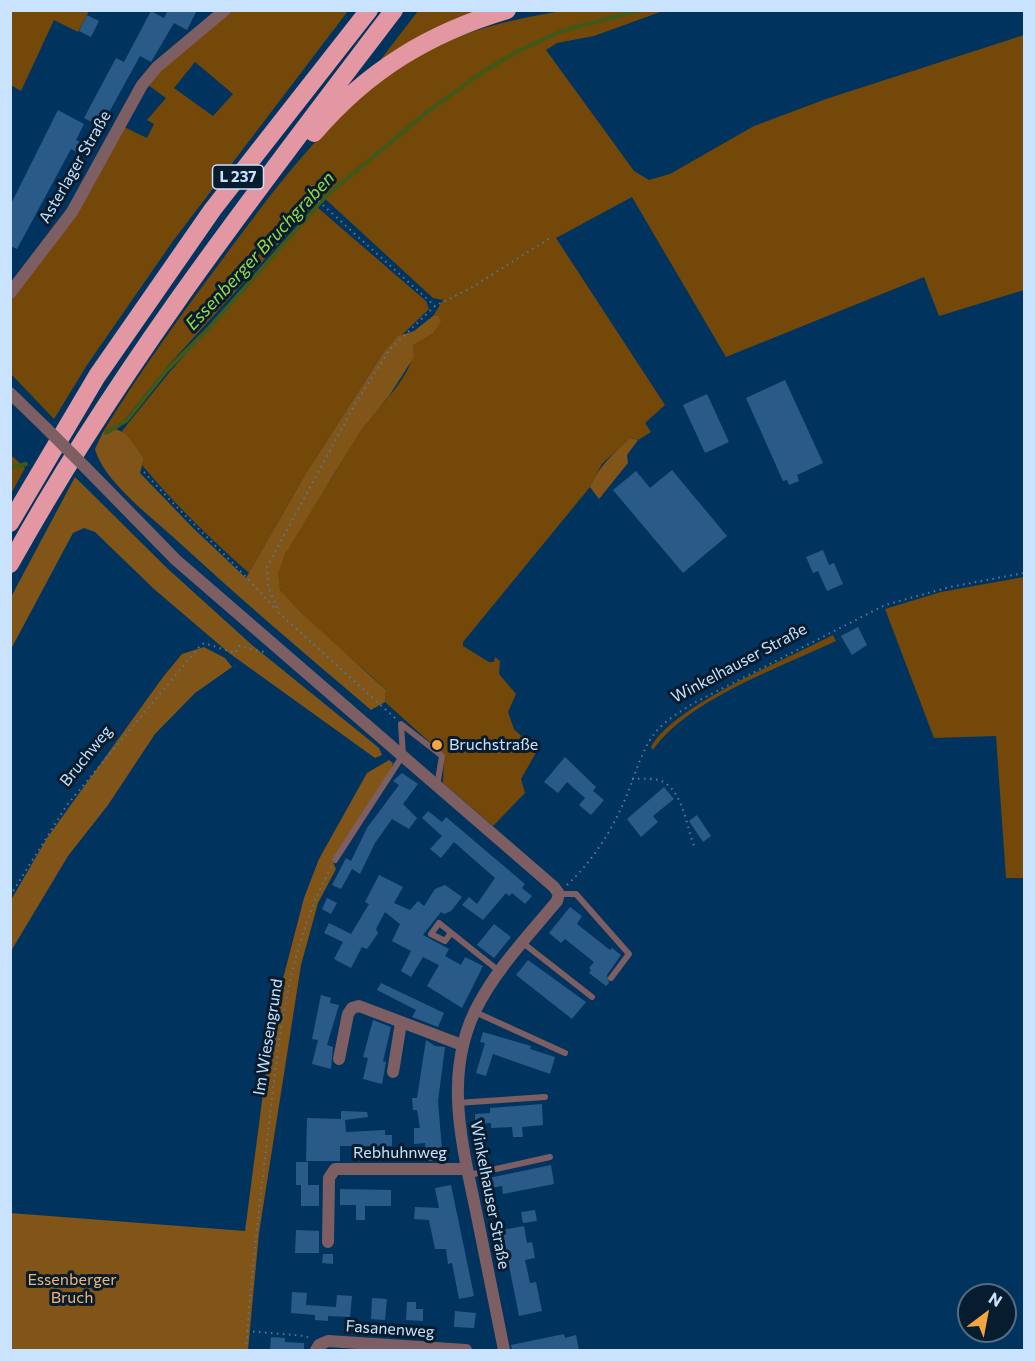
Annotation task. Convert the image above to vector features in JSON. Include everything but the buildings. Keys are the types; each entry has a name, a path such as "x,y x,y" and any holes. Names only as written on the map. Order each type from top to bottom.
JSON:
{"highway":[{"path":"333,57 339,34 356,10"},
{"name":"L 237","path":"10,523 97,376 213,209 369,10"},
{"name":"L 237","path":"10,564 38,514 148,343 269,174 394,10"},
{"path":"269,174 291,160 347,98 375,73 438,34 507,10"}],"street":[{"name":"Asterlager Straße","path":"10,293 72,213 142,86 168,58 225,10"},
{"path":"10,393 176,560 403,755 554,887 559,894"},
{"name":"Winkelhauser Straße","path":"504,1350 467,1172 456,1103 457,1075 462,1045 475,1012 500,971 557,902 559,894"},
{"path":"339,1059 352,1008 359,1006 462,1045"},
{"path":"393,1072 401,1023"},
{"name":"Rebhuhnweg","path":"328,1242 330,1178 335,1169 467,1172"},
{"name":"Fasanenweg","path":"318,1348 328,1341 466,1350"}],"lane":[{"path":"335,860 403,755 401,723"},
{"path":"401,723 442,756 437,786"},
{"path":"559,894 576,894 629,954 610,978"},
{"path":"451,933 500,971"},
{"path":"523,943 592,997"},
{"path":"475,1012 565,1053"},
{"path":"456,1103 545,1097"},
{"path":"467,1172 550,1157"}],"path":[{"path":"304,189 435,306"},
{"path":"279,613 268,586 267,567 286,528 355,404 390,349 435,306 471,288 550,238"},
{"path":"144,472 192,524 242,571 279,613 401,723"},
{"name":"Winkelhauser Straße","path":"559,894 597,851 625,799 641,757 655,733 667,721 694,703 885,605 950,587 1024,573"},
{"name":"Bruchweg","path":"10,896 67,805 200,646 204,643 211,644 236,653 239,646 260,653 276,645"},
{"path":"632,779 656,780 665,783 673,791 680,801 694,846"},
{"name":"Im Wiesengrund","path":"246,1350 276,1065 294,964 315,896 335,860"},
{"path":"247,1331 305,1336 318,1348"}],"shaded area":[{"path":"10,11 89,11 78,32 54,20 21,91 11,85"},
{"path":"232,11 348,11 173,241 87,365 54,419 11,374 10,302 76,213 124,127 147,138 154,124 147,120 166,98 148,85 158,72","holes":["195,62 233,94 213,116 174,88"]},
{"path":"418,11 488,11 375,67"},
{"path":"562,11 663,11 594,36 557,43 546,50 634,171 649,180 670,174 754,126 826,99 1024,35 1024,290 939,316 924,277 726,357 632,197 556,238 665,405 645,423 651,432 638,440 630,438 602,464 590,487 463,642 463,646 489,662 494,662 495,657 500,661 499,674 516,694 508,712 514,729 537,751 521,779 525,793 493,826 443,783 444,755 385,702 386,690 297,611 286,599 278,580 281,562 295,534 358,434 403,378 413,356 413,345 438,316 433,316 443,300 433,298 322,196 167,367 117,429 113,428 103,432 160,345 261,207 325,131 349,108 400,67 438,46 499,24"},
{"path":"317,207 426,301 429,309 383,353 306,473 249,573 167,494 142,465 144,458 122,431 168,374"},
{"path":"11,455 25,468 11,494"},
{"path":"1024,577 1024,878 1006,878 996,736 934,738 885,609 941,592"},
{"path":"833,635 836,641 737,686 712,700 689,715 653,750 651,747 664,731 707,699"}],"green space":[{"path":"433,316 438,316 441,321 433,333 413,345 414,357 389,396 361,430 285,554 278,574 280,590 299,611 386,690 385,702 371,710 140,507 107,473 95,449 103,432 113,428 125,433 144,458 140,473 246,578 306,473 383,353 398,336 414,331"},
{"path":"630,438 638,440 627,455 628,463 599,499 590,487 594,479 607,460"},
{"path":"75,477 168,569 252,645 379,748 382,755 375,758 229,653 154,589 95,532 84,528 73,533 11,649 11,597"},
{"path":"204,647 225,658 232,667 195,693 155,734 108,805 68,856 11,951 11,900 47,838 163,677 182,654"},
{"name":"Essenberger Bruch","path":"389,760 393,763 391,769 332,860 336,869 318,903 301,965 259,1233 248,1350 11,1350 10,1213 245,1231 273,1017 304,898 319,859 367,773"}],"waterway":[{"name":"Essenberger Bruchgraben","path":"106,433 127,420 166,371 208,329 326,196 426,113 484,71 520,50 562,31 640,10"},
{"name":"Essenberger Bruchgraben","path":"10,468 26,464"}],"place":[{"name":"Bruchstraße","path":"437,745"}]}
